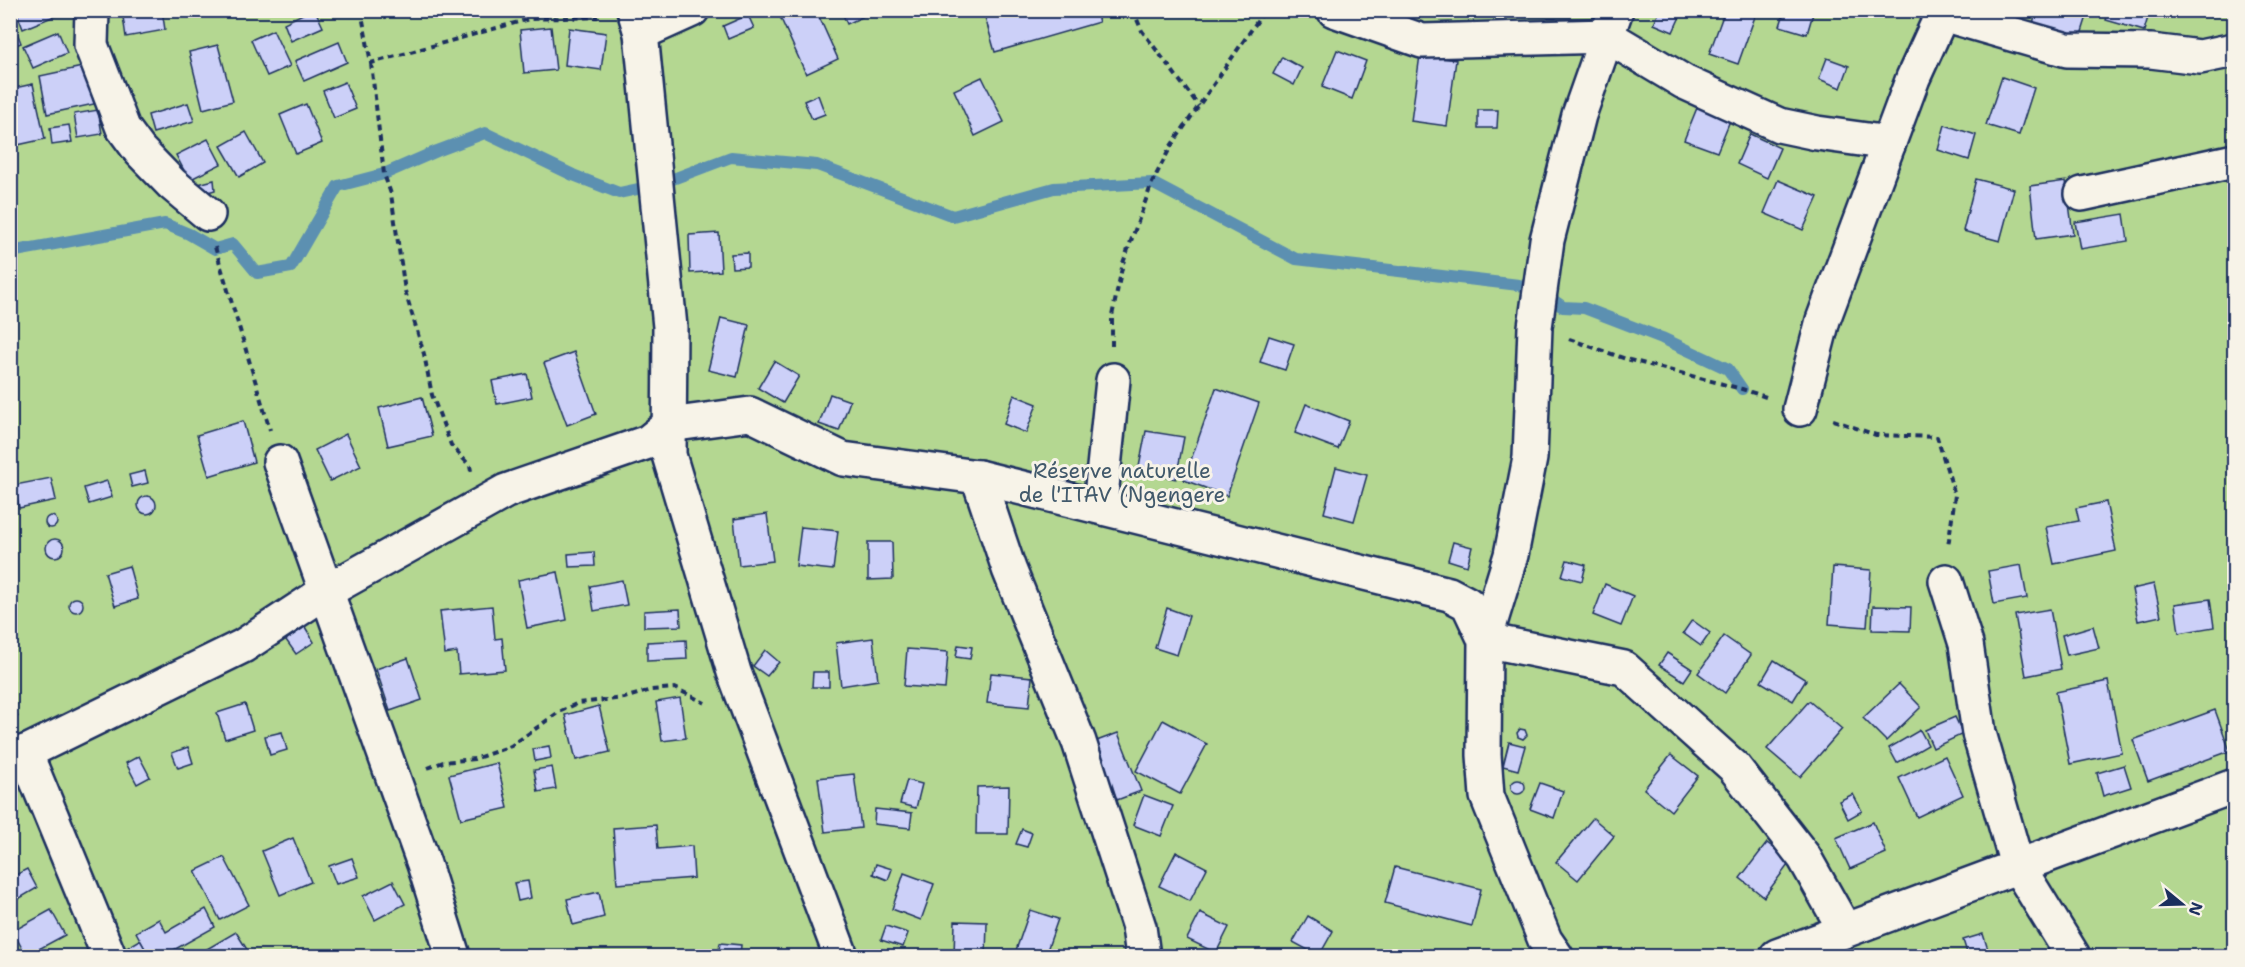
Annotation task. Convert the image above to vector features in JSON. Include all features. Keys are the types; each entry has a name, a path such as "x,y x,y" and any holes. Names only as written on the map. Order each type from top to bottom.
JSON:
{"street":[{"path":"92,10 91,45 123,128 140,151 172,184 208,214"},
{"path":"692,10 636,20 670,327 669,455 735,672 841,957"},
{"path":"1334,10 1422,41 1612,23 1684,82 1779,125 1816,133 1889,143"},
{"path":"1800,409 1823,320 1913,78 1943,12 2067,50 2151,51 2200,57 2235,50"},
{"path":"1556,957 1545,940 1487,796 1484,754 1485,640 1511,555 1530,458 1534,327 1547,240 1579,115 1612,23"},
{"path":"2082,194 2235,161"},
{"path":"1100,506 1113,380"},
{"path":"109,957 18,756 243,646 325,592 506,491 648,442 669,425 750,414 843,459 978,477 1449,594 1468,604 1485,640"},
{"path":"280,462 424,864 453,957"},
{"path":"978,477 1009,569 1079,742 1139,927 1143,957"},
{"path":"1946,581 1966,645 1979,733 2017,865 2073,957"},
{"path":"1485,640 1624,668 1734,767 1804,857 1845,930"},
{"path":"1777,957 2017,865 2235,786"}],"path":[{"path":"361,10 371,63 384,174 391,194 405,291 424,354 432,395 451,445 470,466 474,488 483,503"},
{"path":"1133,10 1142,31 1199,106"},
{"path":"1113,380 1112,316 1123,263 1152,183 1171,146 1265,10"},
{"path":"371,63 529,19 636,20"},
{"path":"208,214 221,270 280,462"},
{"path":"1534,327 1626,359 1742,389 1876,435 1938,437 1955,495 1946,581"},
{"path":"396,787 420,771 443,762 474,759 511,746 559,712 578,703 624,698 651,690 675,688 713,708 753,722"}],"green space":[{"name":"Réserve naturelle de l'ITAV (Ngengere","path":"11,11 2234,11 2234,956 11,956"}],"building":[{"path":"16,10 69,10 23,29"},
{"path":"122,10 162,10 165,30 126,37"},
{"path":"315,10 323,27 291,41 284,23"},
{"path":"777,10 816,10 838,59 806,74"},
{"path":"841,10 877,10 847,24"},
{"path":"983,10 1095,10 1099,22 995,52"},
{"path":"1660,10 1683,10 1673,32 1654,24"},
{"path":"1725,10 1757,11 1738,64 1709,54"},
{"path":"1785,10 1814,10 1807,34 1780,26"},
{"path":"1970,10 2023,10 2020,25"},
{"path":"2037,10 2089,10 2080,38 2033,23"},
{"path":"2109,10 2150,10 2144,31 2106,20"},
{"path":"10,14 21,43 10,47"},
{"path":"748,15 754,28 728,39 723,26"},
{"path":"551,27 556,70 524,73 520,30"},
{"path":"569,28 606,33 601,70 565,65"},
{"path":"273,30 290,66 267,76 251,40"},
{"path":"58,31 67,53 33,68 23,46"},
{"path":"339,42 347,62 304,81 295,61"},
{"path":"218,45 233,101 203,109 189,52"},
{"path":"1337,50 1366,61 1352,99 1322,87"},
{"path":"1420,55 1456,60 1447,126 1411,121"},
{"path":"1282,57 1302,68 1294,85 1273,74"},
{"path":"1827,58 1849,66 1841,88 1819,79"},
{"path":"87,66 94,104 47,114 40,76"},
{"path":"982,77 1004,122 975,136 954,90"},
{"path":"2002,77 2034,88 2019,135 1986,125"},
{"path":"345,82 356,109 334,118 323,91"},
{"path":"33,84 45,139 13,146 10,137 10,89"},
{"path":"818,95 825,114 812,119 804,101"},
{"path":"1701,98 1734,111 1717,152 1684,140"},
{"path":"188,103 194,121 153,133 148,115"},
{"path":"306,104 322,143 296,154 280,115"},
{"path":"98,110 102,134 78,138 74,114"},
{"path":"1478,110 1498,110 1497,128 1478,128"},
{"path":"69,125 72,142 52,145 50,128"},
{"path":"1945,125 1976,135 1969,160 1938,150"},
{"path":"246,132 263,163 239,177 221,146"},
{"path":"1750,134 1780,148 1767,178 1737,164"},
{"path":"208,139 221,164 189,180 176,155"},
{"path":"1976,179 2014,189 2000,241 1963,231"},
{"path":"214,180 215,190 201,194 198,184"},
{"path":"1778,180 1818,197 1803,230 1764,213"},
{"path":"2066,181 2073,234 2036,239 2030,186"},
{"path":"2124,214 2128,241 2080,249 2075,222"},
{"path":"719,233 721,271 690,273 689,235"},
{"path":"748,253 748,267 732,268 731,254"},
{"path":"721,318 749,325 737,377 708,370"},
{"path":"1269,336 1294,344 1285,370 1260,362"},
{"path":"574,352 596,414 567,425 544,363"},
{"path":"774,361 799,376 783,403 758,388"},
{"path":"527,374 532,397 497,404 492,381"},
{"path":"1216,388 1259,403 1227,496 1184,480"},
{"path":"830,394 850,401 839,431 819,424"},
{"path":"1014,395 1037,404 1026,433 1004,424"},
{"path":"422,397 432,436 388,446 379,408"},
{"path":"1306,404 1349,421 1338,449 1295,433"},
{"path":"243,421 254,462 209,476 197,435"},
{"path":"1146,431 1184,437 1176,479 1138,472"},
{"path":"346,434 361,466 330,481 315,450"},
{"path":"1336,467 1367,475 1354,521 1324,513"},
{"path":"145,471 148,483 132,487 129,475"},
{"path":"51,478 56,500 19,508 15,485"},
{"path":"107,481 112,497 89,504 84,488"},
{"path":"147,496 153,499 156,505 153,511 147,514 141,511 138,505 141,499"},
{"path":"2106,502 2116,551 2054,564 2046,527 2079,521 2076,508"},
{"path":"767,514 773,561 739,565 734,519"},
{"path":"51,516 57,522 51,528 45,522"},
{"path":"801,527 838,531 833,570 796,566"},
{"path":"55,539 61,542 64,548 61,554 55,557 49,554 46,548 49,542"},
{"path":"868,542 892,542 893,579 868,580"},
{"path":"1453,542 1472,547 1467,566 1448,560"},
{"path":"594,552 595,566 569,567 568,554"},
{"path":"1567,560 1586,565 1582,581 1562,576"},
{"path":"2021,565 2027,598 1994,604 1988,571"},
{"path":"129,566 138,599 115,606 105,573"},
{"path":"1833,567 1871,570 1867,627 1829,624"},
{"path":"558,572 567,620 527,628 518,580"},
{"path":"622,580 627,605 594,611 590,586"},
{"path":"1605,584 1633,596 1621,626 1593,615"},
{"path":"2154,584 2161,616 2138,621 2132,589"},
{"path":"76,598 81,600 83,605 81,610 76,612 71,610 69,605 71,600"},
{"path":"2210,599 2214,627 2179,633 2175,604"},
{"path":"492,606 495,639 502,638 505,670 459,674 457,652 445,654 440,611"},
{"path":"1873,606 1911,607 1910,631 1872,630"},
{"path":"1167,608 1189,616 1177,655 1155,648"},
{"path":"680,609 681,626 644,627 644,611"},
{"path":"2050,609 2061,669 2026,676 2015,615"},
{"path":"1692,620 1710,633 1701,646 1683,633"},
{"path":"2093,626 2099,648 2067,655 2062,635"},
{"path":"305,627 314,642 296,654 286,640"},
{"path":"1724,636 1751,655 1725,693 1698,673"},
{"path":"873,638 878,680 841,686 836,643"},
{"path":"686,640 687,659 647,661 647,642"},
{"path":"958,645 972,647 970,659 956,657"},
{"path":"907,649 948,652 945,689 904,686"},
{"path":"765,650 779,662 767,676 753,666"},
{"path":"1667,653 1692,669 1684,681 1659,665"},
{"path":"408,658 422,700 390,711 376,669"},
{"path":"1774,660 1806,680 1793,701 1761,682"},
{"path":"813,672 829,672 829,687 812,687"},
{"path":"991,673 1032,677 1029,707 987,703"},
{"path":"2108,681 2122,753 2070,764 2056,692"},
{"path":"1899,684 1921,707 1886,741 1863,718"},
{"path":"680,698 686,738 662,741 656,702"},
{"path":"1809,701 1842,729 1800,777 1767,749"},
{"path":"245,704 253,730 225,739 217,713"},
{"path":"12,705 18,716 10,720 10,706"},
{"path":"599,706 610,752 576,760 565,715"},
{"path":"2215,710 2230,751 2148,781 2133,740"},
{"path":"1955,717 1963,734 1933,748 1925,730"},
{"path":"1163,720 1207,744 1180,794 1136,771"},
{"path":"1520,729 1525,730 1527,735 1523,739 1518,737 1517,733"},
{"path":"1920,730 1928,745 1897,763 1889,748"},
{"path":"282,732 287,750 270,755 265,736"},
{"path":"1118,733 1141,791 1117,800 1094,742"},
{"path":"1509,742 1525,746 1518,770 1503,766"},
{"path":"549,746 551,758 535,761 533,749"},
{"path":"188,747 193,763 178,768 172,753"},
{"path":"1671,755 1698,776 1671,811 1644,789"},
{"path":"139,756 150,777 137,784 126,763"},
{"path":"1945,756 1963,795 1917,817 1899,778"},
{"path":"497,763 508,808 461,819 449,775"},
{"path":"2124,765 2131,787 2103,796 2097,773"},
{"path":"552,767 556,789 538,792 534,770"},
{"path":"854,774 861,828 825,832 818,778"},
{"path":"907,780 922,784 916,808 900,804"},
{"path":"1515,780 1521,780 1525,787 1521,794 1515,794 1511,790 1511,784"},
{"path":"1540,783 1563,791 1554,818 1530,809"},
{"path":"1009,786 1008,834 976,834 977,787"},
{"path":"1853,794 1862,811 1848,819 1839,801"},
{"path":"1144,795 1173,806 1161,836 1133,825"},
{"path":"875,809 912,813 910,828 874,824"},
{"path":"1593,818 1614,836 1578,880 1556,862"},
{"path":"1873,822 1886,853 1850,869 1836,838"},
{"path":"656,825 658,849 692,846 694,878 617,884 613,828"},
{"path":"1022,829 1032,833 1027,847 1016,844"},
{"path":"293,838 311,882 280,895 262,851"},
{"path":"1767,843 1791,861 1764,897 1740,878"},
{"path":"1176,852 1207,868 1190,901 1159,886"},
{"path":"224,857 249,905 220,920 195,871"},
{"path":"352,858 359,877 336,884 329,866"},
{"path":"876,864 892,869 888,880 873,874"},
{"path":"1395,867 1481,889 1472,926 1385,903"},
{"path":"27,869 37,888 10,904 10,878"},
{"path":"904,873 934,884 921,920 892,909"},
{"path":"393,881 405,904 375,920 363,896"},
{"path":"528,881 531,898 518,901 514,883"},
{"path":"599,892 604,917 573,925 567,899"},
{"path":"206,909 215,927 163,956 149,956 136,932 159,919 166,932"},
{"path":"51,910 65,935 26,956 13,931"},
{"path":"1030,910 1058,919 1045,956 1031,952 1030,956 1014,956"},
{"path":"1200,913 1229,927 1216,953 1187,939"},
{"path":"1308,916 1333,931 1319,956 1293,942"},
{"path":"955,921 987,922 986,956 954,956"},
{"path":"886,926 908,933 903,947 881,940"},
{"path":"236,932 251,956 195,956"},
{"path":"1983,934 1990,956 1968,956 1963,940"},
{"path":"140,940 148,954 129,956 125,949"},
{"path":"720,943 741,945 740,956 718,956"},
{"path":"909,951 927,955 927,956 908,956"}],"waterway":[{"path":"10,252 165,224 215,249 233,244 257,273 291,267 338,186 384,174 485,133 573,175 619,193 657,185 731,157 817,165 953,216 1054,188 1152,183 1296,259 1519,285 1540,291 1563,307 1584,308 1662,338 1728,369 1742,389"}]}
